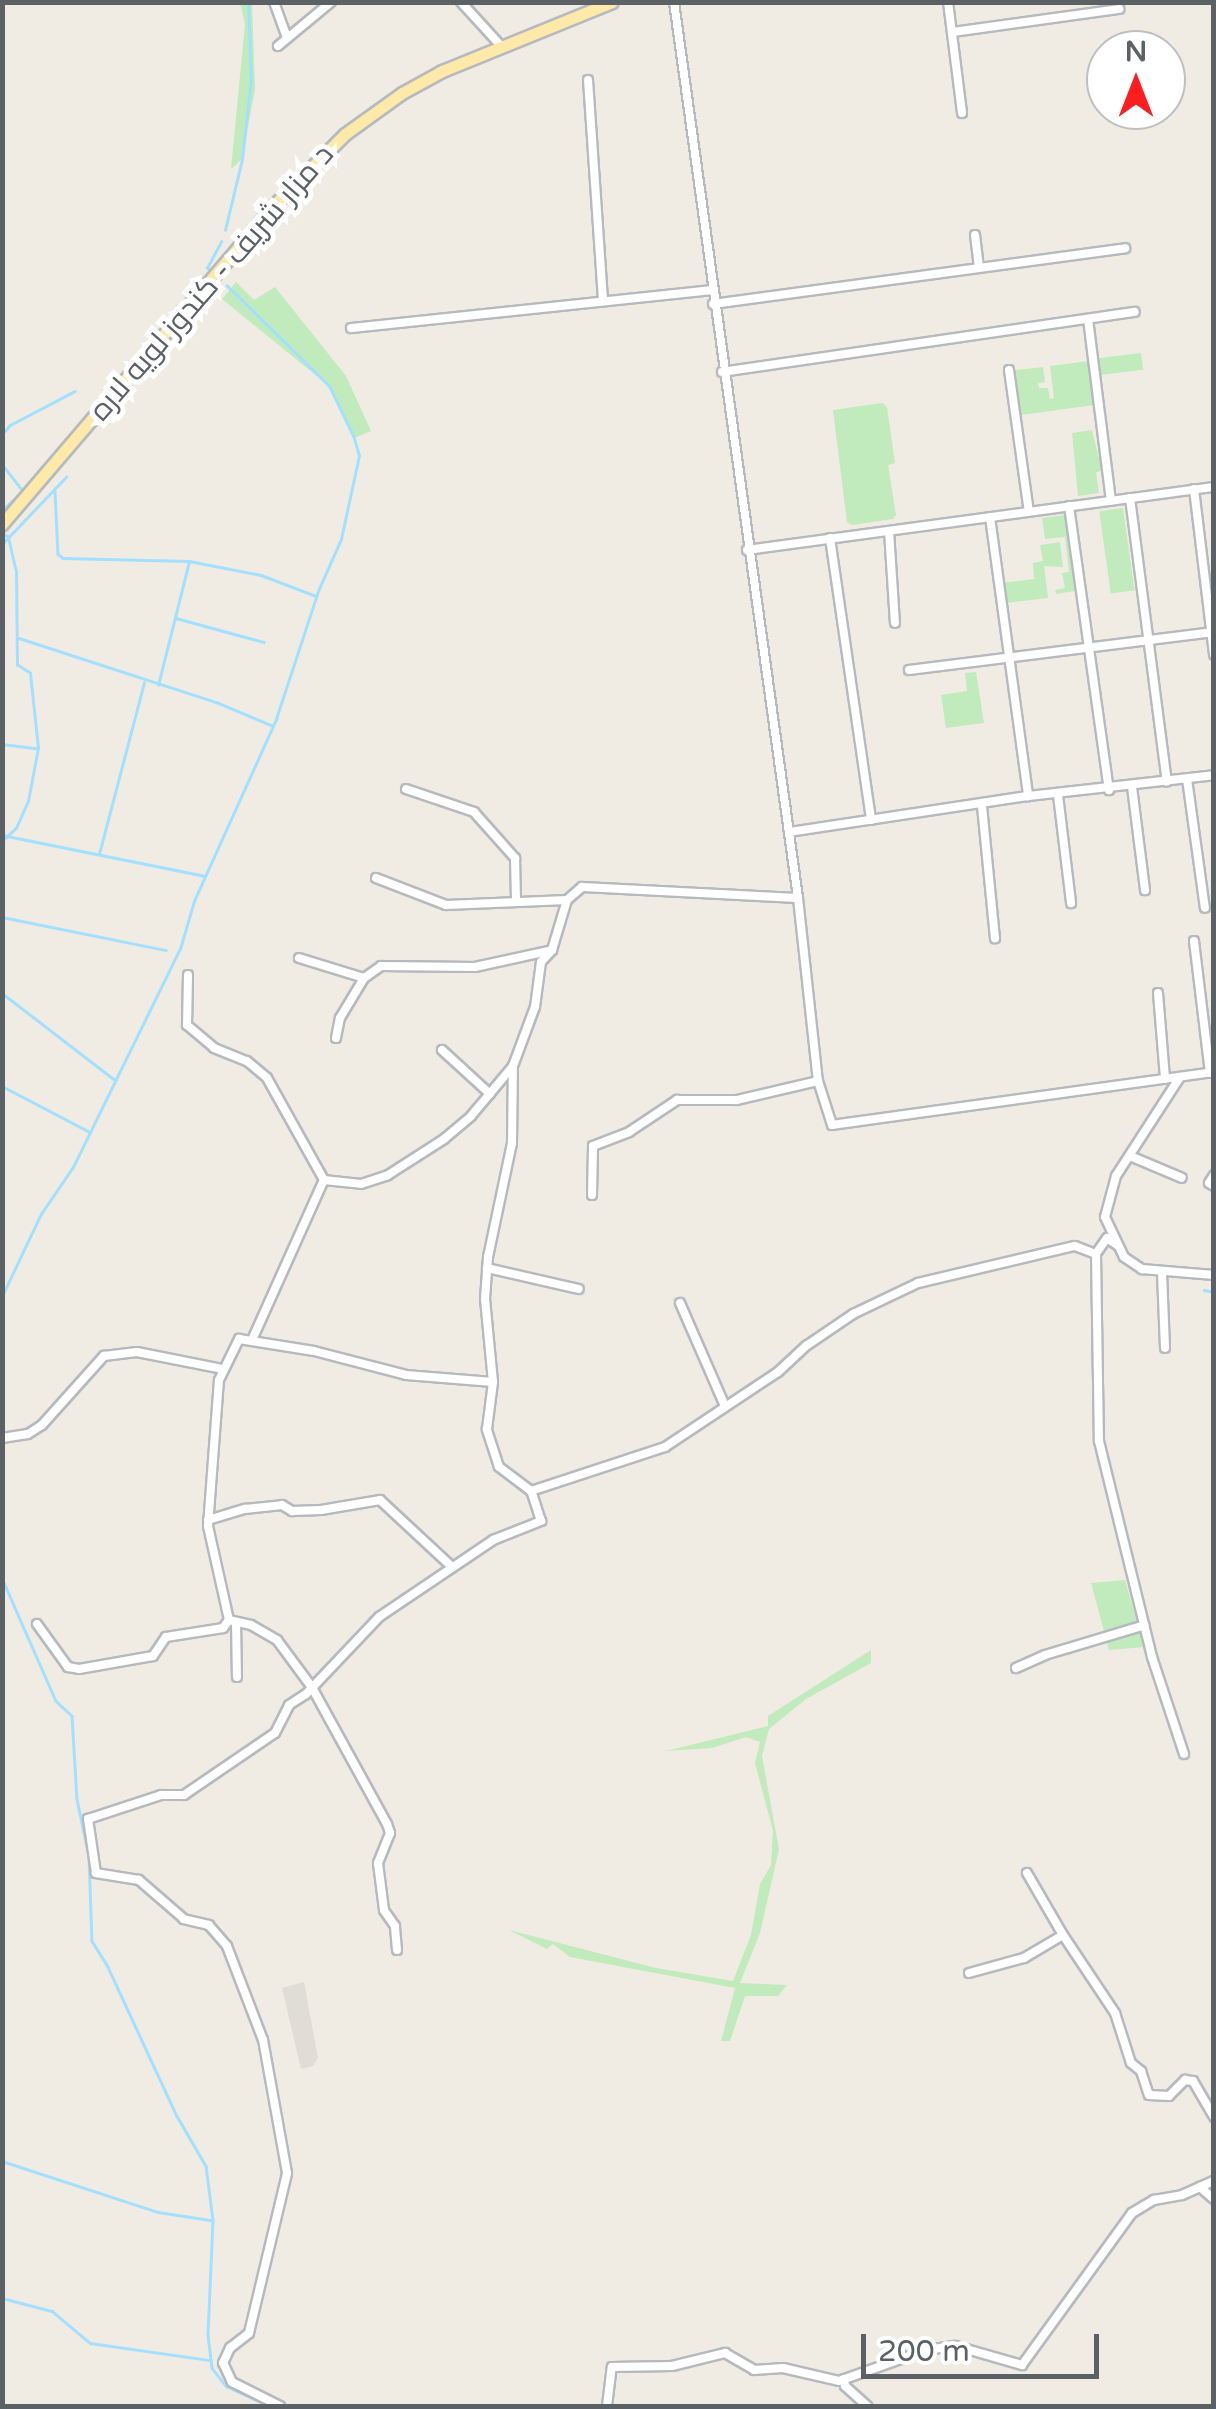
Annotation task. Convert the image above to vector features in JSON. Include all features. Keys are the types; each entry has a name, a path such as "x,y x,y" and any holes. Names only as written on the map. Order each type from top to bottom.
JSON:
{"main road":[{"name":"د مزار شریف - کندوز لویه لاره","path":"2,524 316,160 402,93 502,46 612,2"}],"street":[{"path":"274,2 288,38"},
{"path":"278,46 331,2"},
{"path":"461,2 502,46"},
{"path":"674,2 722,372 790,832 818,1081 832,1125 1212,1072 1194,942"},
{"path":"948,2 962,113"},
{"path":"952,32 1119,9"},
{"path":"588,80 603,299"},
{"path":"975,235 980,268"},
{"path":"713,304 1125,248"},
{"path":"351,328 711,290"},
{"path":"722,372 1134,312"},
{"path":"1088,319 1111,500"},
{"path":"1010,370 1028,512"},
{"path":"747,550 1214,487"},
{"path":"1194,489 1214,655"},
{"path":"1130,498 1168,782"},
{"path":"1070,506 1108,790"},
{"path":"990,517 1028,796"},
{"path":"889,532 895,624"},
{"path":"830,538 871,820"},
{"path":"909,670 1212,632"},
{"path":"790,832 982,806 1028,796 1058,796 1214,775"},
{"path":"1187,779 1204,908"},
{"path":"1132,787 1146,890"},
{"path":"406,789 474,812 515,858 516,899"},
{"path":"1058,796 1071,903"},
{"path":"982,806 995,938"},
{"path":"376,878 446,905 516,899 567,900"},
{"path":"324,1180 362,1184 388,1175 444,1140 490,1094 513,1066 535,1008 541,962 552,950 567,900 582,887 798,898"},
{"path":"336,1038 340,1018 364,978 381,966 475,966 552,950"},
{"path":"299,958 364,978"},
{"path":"188,975 187,1026 214,1048 247,1061 267,1078 324,1180"},
{"path":"1158,993 1164,1079"},
{"path":"442,1050 490,1094"},
{"path":"280,2406 232,2382 223,2363 230,2348 248,2333 277,2198 287,2173 263,2040 227,1946 209,1925 184,1920 140,1880 96,1873 88,1819 161,1795 184,1795 275,1733 289,1706 380,1617 450,1566 520,1527 541,1521 531,1491 499,1468 488,1429 492,1382 487,1268 512,1142 513,1066"},
{"path":"1180,1077 1116,1176 1106,1206 1106,1224 1124,1257 1142,1268 1162,1273 1213,1272"},
{"path":"592,1195 593,1146 629,1132 676,1100 737,1100 818,1081"},
{"path":"1130,1156 1182,1178"},
{"path":"1214,1175 1209,1184 1214,1186"},
{"path":"252,1340 324,1180"},
{"path":"1117,1245 1107,1238 1096,1254 1099,1441 1145,1625 1184,1754"},
{"path":"531,1491 644,1457 778,1372 806,1346 853,1314 918,1283 1075,1246 1096,1254"},
{"path":"487,1268 579,1288"},
{"path":"1162,1273 1165,1348"},
{"path":"680,1303 725,1406"},
{"path":"237,1677 233,1621 208,1520 223,1369 239,1339 406,1375 492,1382"},
{"path":"2,1438 28,1434 42,1425 104,1356 136,1352 223,1369"},
{"path":"208,1520 245,1509 282,1505 292,1511 320,1510 380,1500 450,1566"},
{"path":"37,1624 68,1667 79,1669 153,1656 166,1638 223,1628 233,1621"},
{"path":"233,1621 276,1640 311,1686 390,1833 378,1862 384,1910 394,1926 398,1950"},
{"path":"1016,1668 1045,1655 1145,1625"},
{"path":"1027,1873 1062,1935 1115,2013 1131,2062 1141,2071 1149,2096 1169,2096 1185,2080 1193,2081 1214,2117"},
{"path":"968,1973 1024,1958 1062,1935"},
{"path":"606,2406 612,2367 672,2366 724,2353 754,2370 784,2368 844,2379 926,2350 956,2346 1022,2365 1132,2214 1154,2200 1214,2181"},
{"path":"1200,2187 1214,2199"},
{"path":"844,2379 845,2386 866,2406"}],"shaded area":[{"path":"304,1982 318,2058 313,2066 301,2069 282,1988"}],"green space":[{"path":"240,3 252,3 255,89 242,159 231,169 245,24"},
{"path":"236,282 254,300 275,287 346,376 371,431 354,438 329,386 222,299"},
{"path":"1141,353 1143,370 1098,375 1096,358"},
{"path":"1089,361 1094,405 1021,415 1015,370 1043,367 1045,382 1038,383 1039,388 1048,388 1050,399 1054,398 1050,366"},
{"path":"882,403 887,407 895,463 888,465 896,515 893,519 852,525 847,522 833,410"},
{"path":"1092,430 1102,471 1096,472 1099,493 1078,496 1072,433"},
{"path":"1123,508 1135,590 1111,594 1099,511"},
{"path":"1066,515 1075,591 1056,594 1055,590 1065,588 1062,573 1069,572 1065,537 1045,539 1042,518"},
{"path":"1060,542 1063,567 1044,566 1048,598 1006,603 1003,583 1034,579 1033,563 1043,561 1040,545"},
{"path":"976,672 984,723 946,728 941,695 967,691 965,673"},
{"path":"1125,1580 1144,1647 1109,1650 1091,1583"},
{"path":"871,1650 871,1663 806,1699 769,1729 762,1756 779,1849 760,1933 740,1983 787,1985 778,1996 745,1996 730,2041 721,2041 735,1988 570,1957 553,1944 547,1949 509,1930 656,1968 733,1981 751,1935 760,1884 771,1865 773,1831 755,1763 760,1742 746,1737 712,1748 666,1751 768,1726 768,1716"}],"waterway":[{"path":"225,230 242,159 251,80 248,2"},
{"path":"211,272 207,268 221,242"},
{"path":"2,1296 41,1214 73,1167 180,949 194,901 276,719 318,591 341,539 359,456 354,438 329,386 227,286"},
{"path":"2,434 10,425 75,391"},
{"path":"2,464 22,490"},
{"path":"2,544 66,477"},
{"path":"2,510 23,491"},
{"path":"55,491 58,554 63,558 189,561 261,575 316,596"},
{"path":"2,841 16,828 28,801 38,748 30,673 17,665 16,572 8,537 3,534"},
{"path":"158,685 189,562"},
{"path":"176,618 264,642"},
{"path":"19,638 216,702 271,725"},
{"path":"99,854 144,683"},
{"path":"2,744 36,748"},
{"path":"2,835 205,876"},
{"path":"2,917 166,950"},
{"path":"2,993 115,1080"},
{"path":"2,1086 90,1132"},
{"path":"1204,1290 1214,1292"},
{"path":"2,1578 56,1701 72,1716 77,1799 89,1857 92,1941 108,1967 177,2116 206,2166 213,2220 208,2335 212,2368 226,2386 270,2406"},
{"path":"2,2161 158,2212 211,2220"},
{"path":"2,2298 52,2311 90,2343 210,2360"}]}
